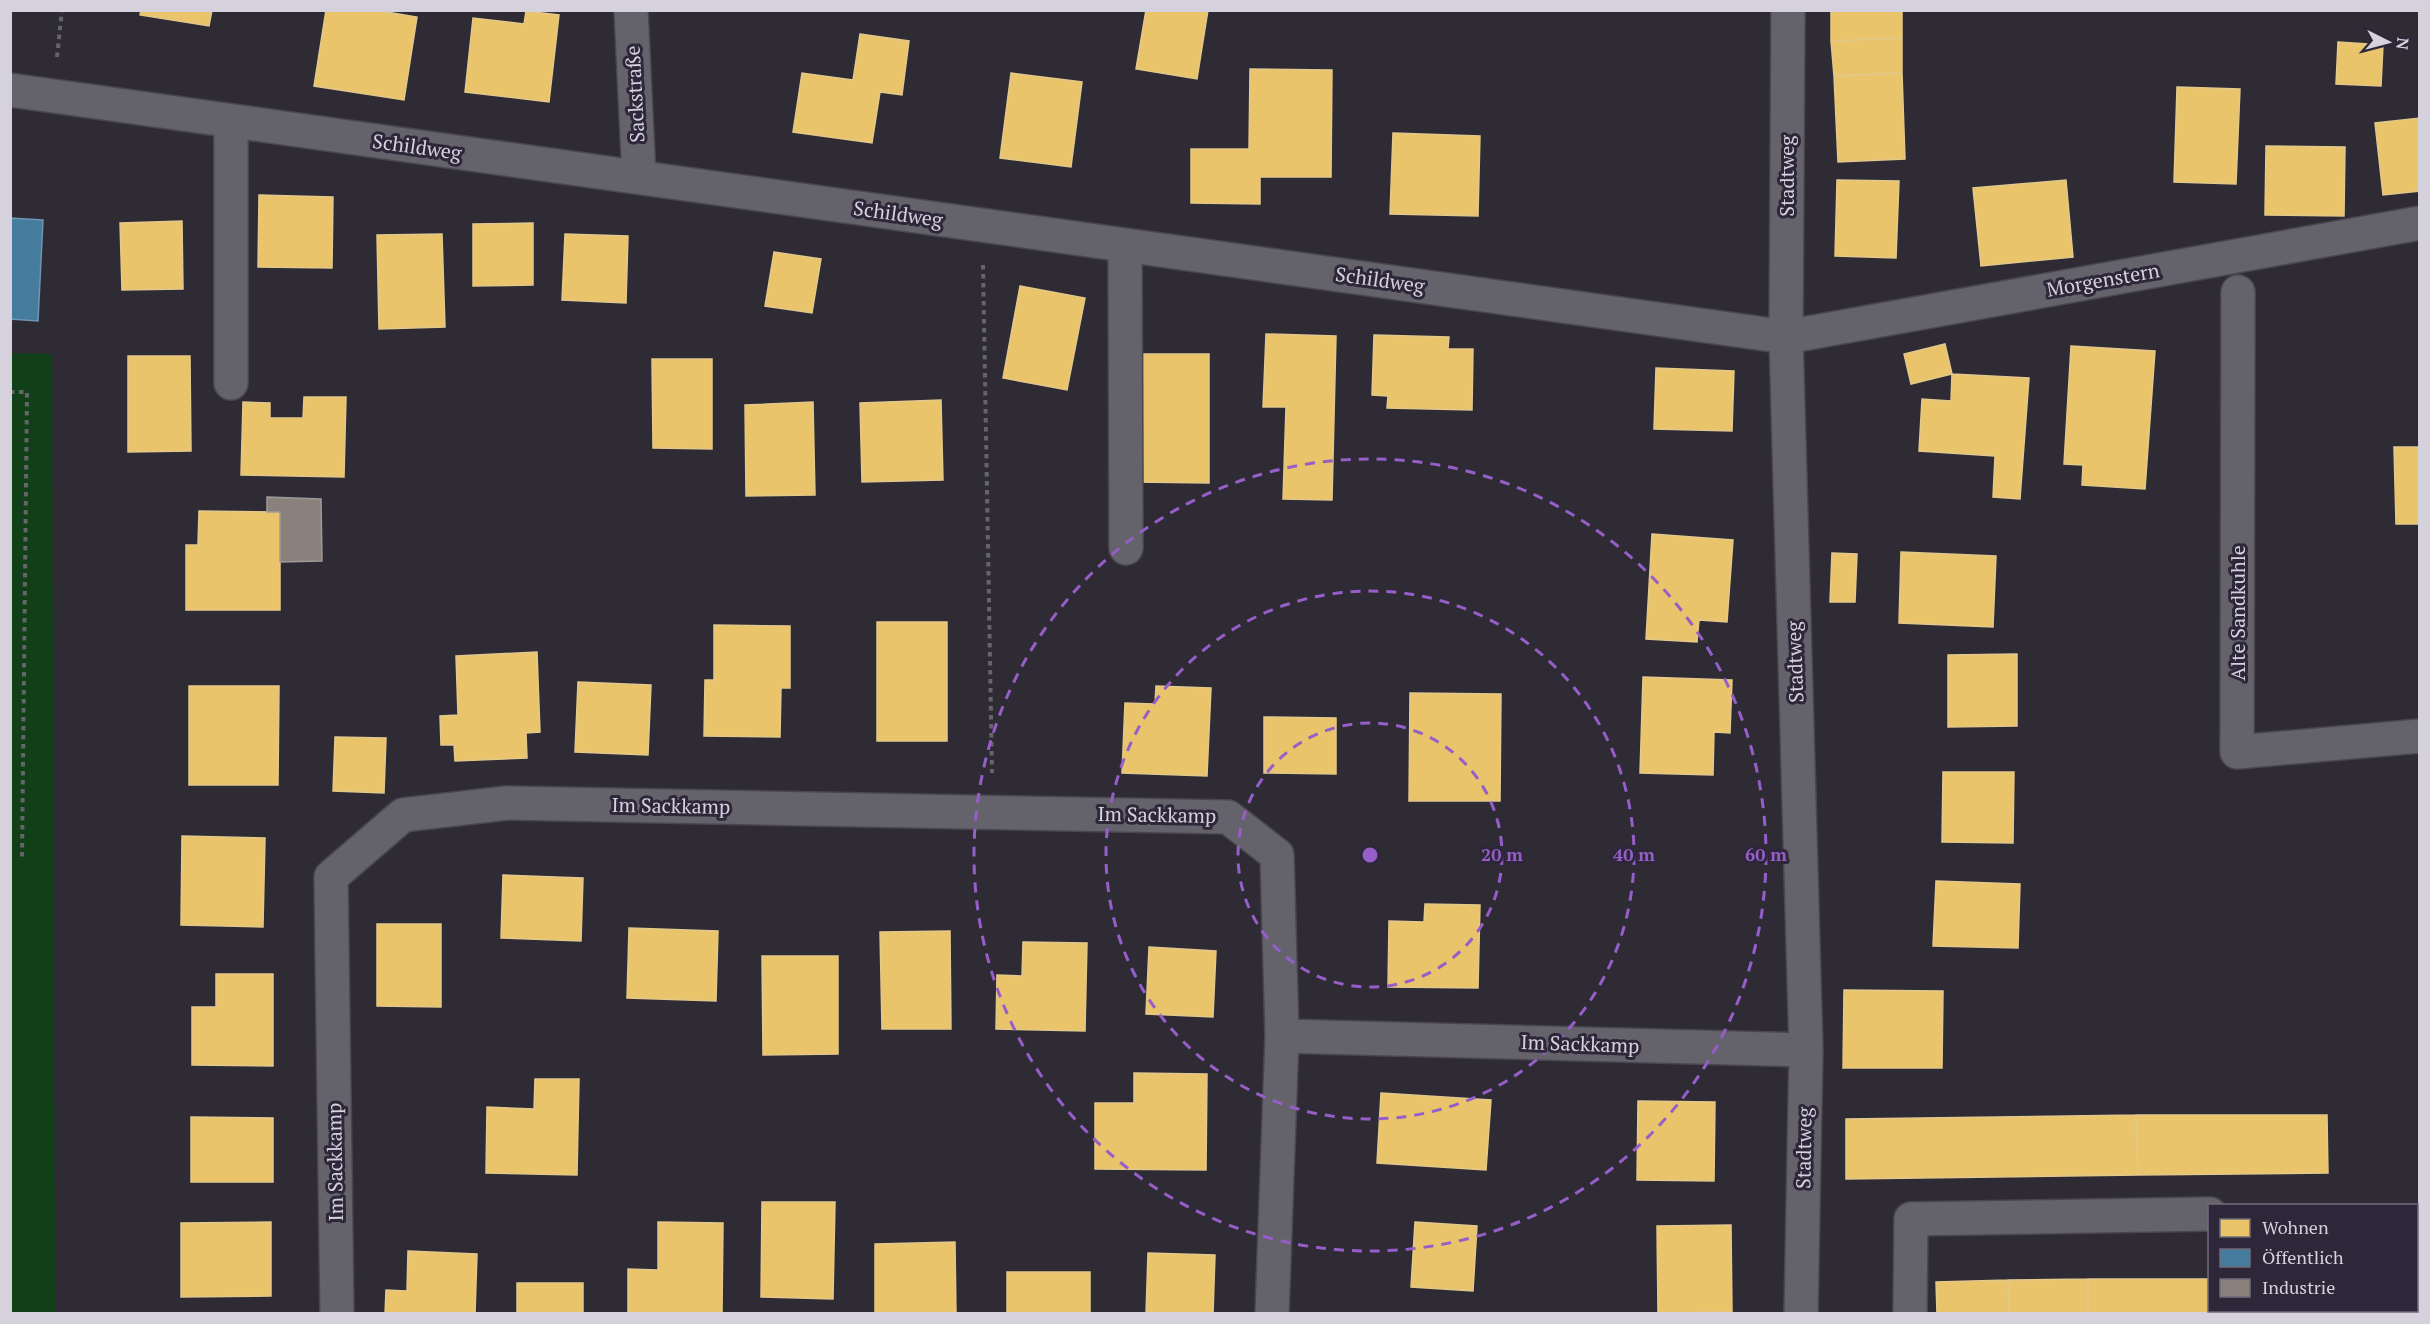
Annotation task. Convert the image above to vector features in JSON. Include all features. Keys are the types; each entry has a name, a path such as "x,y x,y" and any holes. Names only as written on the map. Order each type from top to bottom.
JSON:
{"street":[{"name":"Sackstraße","path":"631,10 639,177"},
{"name":"Stadtweg","path":"1788,10 1786,337 1806,1050 1801,1314"},
{"name":"Schildweg","path":"10,90 1786,337"},
{"path":"231,121 231,382"},
{"name":"Morgenstern","path":"1786,337 2420,223"},
{"path":"1125,245 1126,548"},
{"name":"Alte Sandkuhle","path":"2238,292 2238,752 2420,736"},
{"name":"Im Sackkamp","path":"337,1314 331,877 404,815 507,803 1228,817 1277,855 1282,1036 1272,1314"},
{"name":"Im Sackkamp","path":"1282,1036 1806,1050"},
{"path":"1910,1314 1911,1219 2208,1214"}],"path":[{"path":"982,225 993,811"},
{"path":"10,392 27,392 22,858"}],"green space":[{"path":"11,353 52,354 55,1312 10,1312"}],"building: Wohnen":[{"path":"141,10 212,10 209,26 140,15"},
{"path":"326,10 375,10 417,17 404,100 314,86"},
{"path":"1146,10 1208,10 1197,79 1136,69"},
{"path":"1831,10 1902,10 1902,38 1831,41"},
{"path":"526,11 559,15 549,102 465,92 473,18 524,24"},
{"path":"860,34 909,41 902,95 880,92 872,143 793,132 802,73 853,80"},
{"path":"1902,38 1902,73 1834,76 1831,41"},
{"path":"2338,42 2383,45 2381,86 2336,84"},
{"path":"1250,69 1332,70 1331,177 1260,177 1260,204 1191,203 1191,149 1249,149"},
{"path":"1011,73 1082,82 1071,167 1000,158"},
{"path":"1902,73 1905,159 1838,162 1834,76"},
{"path":"2177,87 2240,89 2236,184 2174,182"},
{"path":"2420,118 2420,191 2383,195 2375,123"},
{"path":"1393,133 1480,136 1478,216 1390,214"},
{"path":"2266,146 2345,147 2344,216 2265,215"},
{"path":"1837,180 1899,181 1896,258 1835,256"},
{"path":"2066,180 2073,257 1981,266 1973,188"},
{"path":"259,195 333,197 332,268 258,267"},
{"path":"182,221 183,289 122,290 120,223"},
{"path":"533,223 533,285 473,286 473,224"},
{"path":"442,234 445,327 379,329 377,235"},
{"path":"565,234 628,236 626,303 562,300"},
{"path":"774,252 821,259 812,313 765,306"},
{"path":"1020,286 1085,298 1067,390 1003,378"},
{"path":"1266,334 1336,336 1332,500 1283,499 1286,407 1263,407"},
{"path":"1374,335 1449,337 1448,349 1473,349 1472,410 1387,408 1388,396 1372,395"},
{"path":"1945,344 1952,374 1911,384 1904,354"},
{"path":"2071,346 2155,351 2145,489 2082,485 2083,465 2064,464"},
{"path":"1137,354 1209,354 1209,483 1136,482"},
{"path":"128,356 190,356 191,451 128,452"},
{"path":"652,359 712,359 712,449 653,448"},
{"path":"1656,368 1734,371 1732,431 1654,429"},
{"path":"1952,374 2029,378 2020,499 1993,497 1995,456 1919,451 1922,399 1951,401"},
{"path":"304,397 346,397 344,477 241,475 243,402 270,403 270,418 303,418"},
{"path":"941,400 943,480 862,482 860,403"},
{"path":"813,402 815,495 746,496 745,405"},
{"path":"2394,447 2420,447 2420,524 2396,524"},
{"path":"199,511 280,512 280,610 186,610 186,545 198,545"},
{"path":"1652,534 1733,540 1727,622 1699,620 1697,642 1646,639"},
{"path":"1901,552 1996,556 1993,627 1899,623"},
{"path":"1832,553 1857,554 1855,602 1830,602"},
{"path":"877,622 947,622 947,741 877,741"},
{"path":"714,625 790,626 790,688 781,688 780,737 704,736 705,680 714,680"},
{"path":"537,652 540,732 526,733 527,758 455,761 454,745 441,745 440,716 458,715 456,656"},
{"path":"2017,654 2017,726 1948,727 1948,655"},
{"path":"1643,677 1732,680 1730,733 1714,732 1713,775 1640,773"},
{"path":"578,682 651,685 648,755 575,752"},
{"path":"189,686 279,686 278,785 189,785"},
{"path":"1156,686 1211,688 1207,776 1122,773 1125,703 1155,704"},
{"path":"1410,693 1501,694 1500,801 1409,801"},
{"path":"1264,717 1336,718 1336,774 1264,773"},
{"path":"335,737 386,738 384,793 333,791"},
{"path":"1943,772 2014,772 2013,843 1942,842"},
{"path":"182,836 265,838 263,927 181,925"},
{"path":"503,875 583,878 581,941 501,938"},
{"path":"1936,881 2020,884 2018,948 1933,946"},
{"path":"1425,904 1480,905 1478,988 1388,987 1389,921 1424,922"},
{"path":"377,924 441,924 441,1007 377,1006"},
{"path":"629,928 718,931 716,1001 627,998"},
{"path":"950,931 951,1029 882,1029 880,932"},
{"path":"1023,942 1087,943 1085,1031 996,1029 997,975 1022,976"},
{"path":"1149,947 1216,951 1213,1017 1146,1014"},
{"path":"762,956 838,956 838,1054 763,1055"},
{"path":"216,974 273,974 273,1066 192,1065 192,1007 216,1007"},
{"path":"1844,990 1943,991 1942,1068 1843,1068"},
{"path":"1134,1073 1207,1074 1206,1170 1095,1169 1095,1103 1134,1103"},
{"path":"535,1079 579,1079 577,1175 486,1173 487,1107 534,1109"},
{"path":"1381,1093 1491,1100 1486,1170 1377,1163"},
{"path":"1638,1101 1715,1102 1714,1181 1637,1180"},
{"path":"2136,1115 2327,1115 2328,1173 2138,1175"},
{"path":"2136,1115 2138,1175 1846,1179 1846,1119"},
{"path":"191,1117 273,1118 273,1182 191,1182"},
{"path":"762,1202 835,1202 833,1299 761,1297"},
{"path":"271,1222 271,1296 181,1297 181,1223"},
{"path":"658,1222 723,1223 722,1314 628,1314 628,1269 658,1270"},
{"path":"1415,1222 1477,1226 1473,1291 1411,1287"},
{"path":"1731,1225 1732,1312 1658,1313 1657,1226"},
{"path":"955,1242 956,1314 875,1314 875,1244"},
{"path":"408,1251 477,1254 475,1314 385,1314 386,1290 407,1291"},
{"path":"1148,1253 1215,1255 1213,1314 1146,1314"},
{"path":"1007,1272 1090,1272 1090,1314 1007,1314"},
{"path":"2088,1279 2208,1279 2208,1312 2230,1312 2230,1314 2088,1314"},
{"path":"2088,1279 2088,1314 2009,1314 2008,1280"},
{"path":"2008,1280 2009,1314 1937,1314 1936,1282"},
{"path":"517,1283 583,1283 583,1314 517,1314"}],"building: Öffentlich":[{"path":"10,218 43,220 38,321 10,319"}],"building: Industrie":[{"path":"267,497 321,499 322,561 280,562 280,512 267,512"}]}
